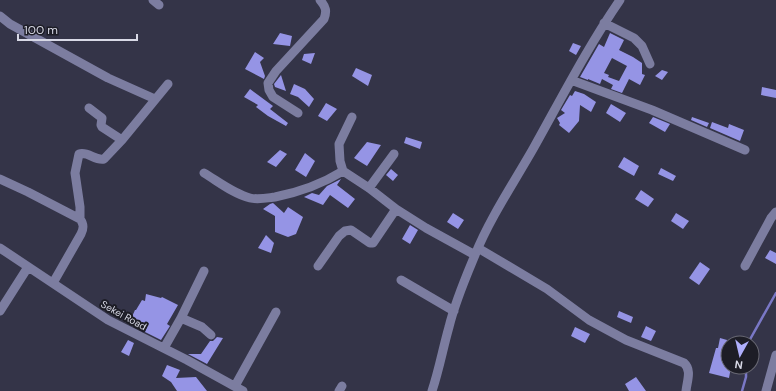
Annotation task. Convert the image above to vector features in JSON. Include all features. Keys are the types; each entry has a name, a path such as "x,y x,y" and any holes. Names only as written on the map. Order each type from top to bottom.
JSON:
{"street":[{"path":"298,113 273,97 269,90 268,83 276,71 324,20 326,7 320,0"},
{"path":"432,391 441,363 454,311 476,252 502,201 571,80 604,23 620,0"},
{"path":"0,16 10,24 108,78 155,99"},
{"path":"604,23 634,38 642,46 650,64"},
{"path":"571,80 652,110 745,150"},
{"path":"53,283 81,234 83,225 80,219 80,202 75,173 78,156 82,152 102,160 122,140 168,84"},
{"path":"89,108 103,119 101,125 102,127 122,140"},
{"path":"352,117 339,144 340,161 343,171 370,188 396,209 426,228 547,289 589,320 626,340 684,363 689,370 686,391"},
{"path":"370,188 394,154"},
{"path":"204,173 238,193 252,199 263,199 307,189 329,180 343,171"},
{"path":"0,179 80,219"},
{"path":"318,266 339,236 345,231 351,230 370,243 374,243 396,209"},
{"path":"745,266 771,218 776,212"},
{"name":"Sekei Road","path":"0,248 108,320 164,348 239,389"},
{"path":"0,311 28,267"},
{"path":"164,348 181,318 204,271"},
{"path":"401,280 454,311"},
{"path":"239,389 276,312"},
{"path":"181,318 202,327 211,335"},
{"path":"766,391 776,355"}],"building":[{"path":"280,33 292,36 290,46 273,44"},
{"path":"610,33 624,40 619,50 642,63 642,74 645,75 640,85 629,79 622,93 611,89 613,85 602,79 600,84 580,77 599,44 604,47","holes":["612,58 627,66 619,81 608,77 609,75 604,73"]},
{"path":"573,43 581,46 576,55 569,51"},
{"path":"255,52 264,58 260,62 265,76 264,79 245,69"},
{"path":"315,53 311,64 302,60 304,54"},
{"path":"356,68 372,75 368,86 352,76"},
{"path":"662,70 668,72 662,80 655,76"},
{"path":"281,75 286,91 275,87 274,84"},
{"path":"294,84 305,89 314,99 309,107 298,97 290,94"},
{"path":"762,87 776,90 776,98 761,95"},
{"path":"250,89 273,106 270,109 288,123 286,126 268,116 256,107 258,105 244,97"},
{"path":"575,91 584,94 596,102 591,112 580,105 579,121 569,133 559,125 560,123 557,118 565,113 561,110 570,95 572,96"},
{"path":"326,103 337,109 327,121 318,116"},
{"path":"611,104 626,113 620,122 606,113"},
{"path":"653,117 670,124 665,132 649,123"},
{"path":"692,117 709,123 707,127 691,120"},
{"path":"712,122 728,128 729,124 744,130 740,141 710,128"},
{"path":"406,137 422,142 420,149 404,143"},
{"path":"367,142 381,145 367,166 354,158"},
{"path":"280,150 287,154 276,167 267,162"},
{"path":"305,153 315,161 306,177 295,170"},
{"path":"624,157 639,166 634,176 618,167"},
{"path":"661,168 676,176 673,181 658,174"},
{"path":"391,169 398,175 393,181 386,175"},
{"path":"341,179 337,185 355,199 348,208 330,195 323,205 304,197 312,193 319,195 327,186"},
{"path":"641,190 654,199 648,207 635,199"},
{"path":"273,203 284,213 288,207 303,217 296,234 288,237 275,232 275,216 263,209"},
{"path":"453,213 464,220 458,229 447,222"},
{"path":"676,213 689,221 683,229 671,221"},
{"path":"410,225 418,230 410,244 402,239"},
{"path":"266,235 274,243 271,253 258,248"},
{"path":"770,250 776,253 776,264 765,258"},
{"path":"700,262 710,269 699,285 689,278"},
{"path":"146,294 162,297 178,305 167,324 170,326 161,340 145,332 147,327 130,321 142,300 145,301"},
{"path":"619,311 633,317 631,323 617,317"},
{"path":"646,326 656,331 651,341 641,337"},
{"path":"575,327 590,334 585,343 571,336"},
{"path":"217,337 223,338 207,364 188,354 201,354 210,341 213,341"},
{"path":"720,338 720,375 730,375 729,378 709,373 716,348 718,348"},
{"path":"128,340 134,343 129,356 121,352"},
{"path":"167,365 180,370 176,378 196,377 207,391 177,391 171,382 162,376"},
{"path":"636,377 646,391 629,391 625,384"}],"waterway":[{"path":"752,335 776,293"},
{"path":"742,391 746,375"}]}
